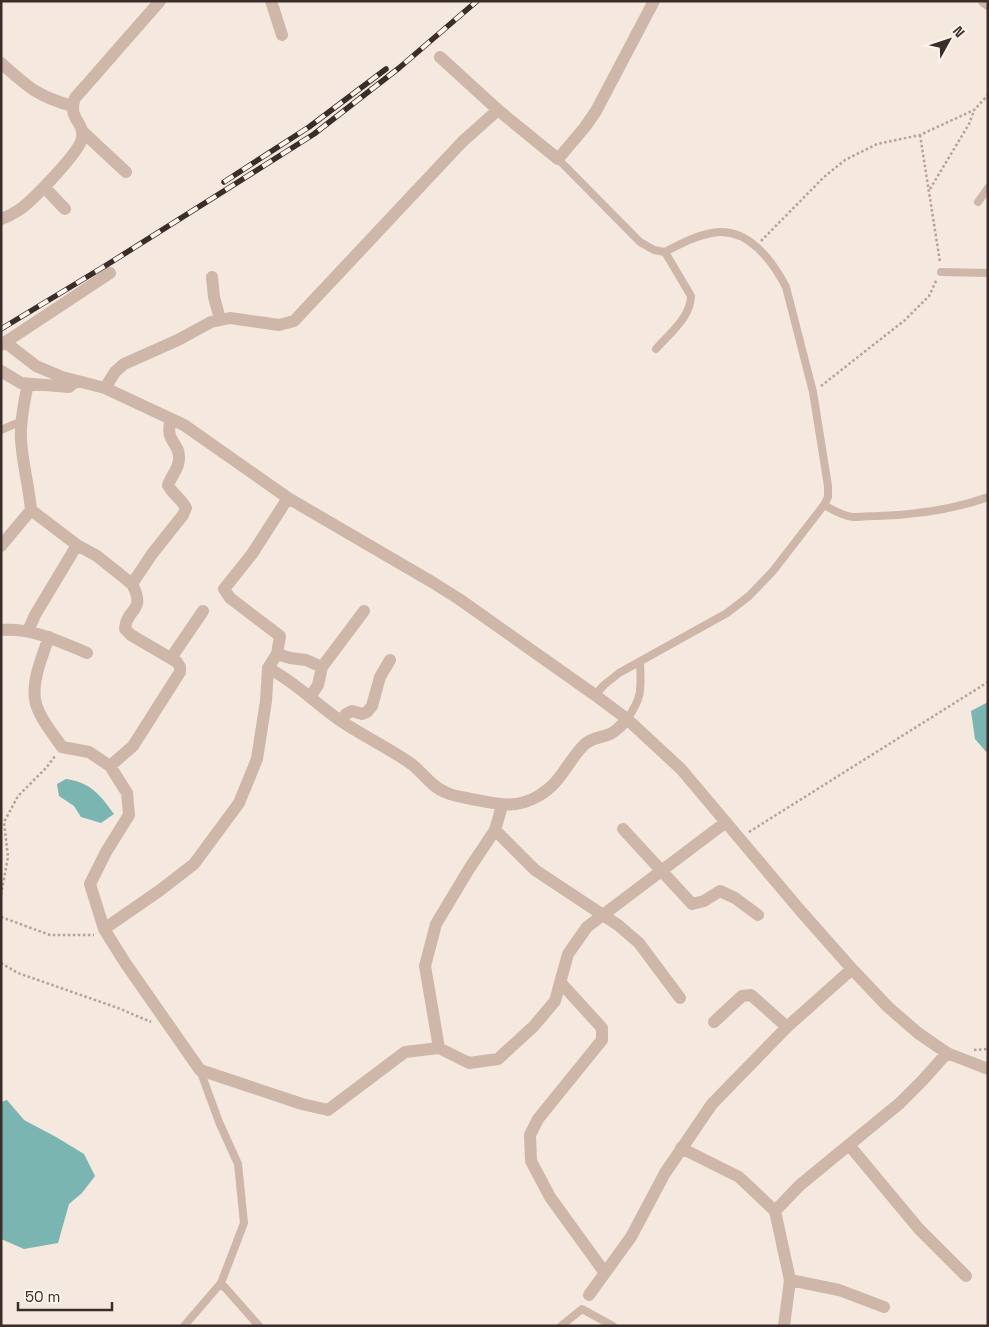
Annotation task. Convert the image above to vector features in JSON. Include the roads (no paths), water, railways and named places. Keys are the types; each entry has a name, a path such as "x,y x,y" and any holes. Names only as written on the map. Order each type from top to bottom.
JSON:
{"street":[{"path":"126,172 83,132 73,114 72,106 75,98 160,1"},
{"path":"271,1 282,34"},
{"path":"440,57 498,110 558,160 596,111 654,1"},
{"path":"984,1 988,4"},
{"path":"1,63 28,88 52,100 72,106"},
{"path":"105,388 114,372 124,364 178,340 211,322 230,318 279,325 294,321 463,141 498,110"},
{"path":"1,219 18,210 44,187 78,148 83,132"},
{"path":"44,187 65,209"},
{"path":"110,273 3,344 36,366 76,381 105,388 184,426 288,498 432,582 595,695 627,720 681,769 852,969 888,1007 918,1033 947,1053 988,1069"},
{"path":"212,277 214,297 220,319"},
{"path":"1,371 20,383 69,387 76,381"},
{"path":"1,546 31,510 21,440 28,384"},
{"path":"132,584 152,554 183,515 186,508 170,490 168,484 178,466 179,460 179,452 170,437 168,429 171,419"},
{"path":"104,929 194,864 239,803 257,759 266,701 268,668 277,654 280,636 230,598 224,588 252,554 288,498"},
{"path":"31,510 77,545 97,556 132,584 138,595 138,603 125,624 125,629 131,635 177,662 180,668 180,672 132,746 110,766"},
{"path":"28,631 35,615 77,545"},
{"path":"171,658 203,611"},
{"path":"310,697 318,685 322,667 364,611"},
{"path":"1,630 28,631 49,637 87,653"},
{"path":"49,637 37,671 35,699 46,725 62,747 89,752 110,766 127,793 129,815 106,852 90,884 104,929 200,1070 302,1104 328,1110 405,1052 439,1048 469,1063 498,1059 534,1026 550,1007 554,1001 568,954 588,927 726,822"},
{"path":"277,654 306,660 322,667"},
{"path":"341,721 346,714 352,711 362,714 367,712 372,706 380,676 390,660"},
{"path":"268,668 283,677 341,721 399,755 436,787 445,792 502,806 524,803 540,795 553,786 562,776 574,755 587,743 597,737 614,732 627,720"},
{"path":"439,1048 425,966 436,924 495,830 502,806"},
{"path":"623,829 692,904 704,901 720,891 735,898 758,915"},
{"path":"495,830 535,870 618,925 639,943 680,998"},
{"path":"590,1295 631,1237 665,1173 712,1104 787,1027 852,969"},
{"path":"560,983 602,1028 602,1040 538,1118 530,1136 531,1161 550,1197 605,1274"},
{"path":"714,1022 742,996 750,995 787,1027"},
{"path":"775,1211 800,1185 900,1103 947,1053"},
{"path":"849,1145 918,1229 966,1276"},
{"path":"681,1148 739,1177 775,1211 790,1280 784,1326"},
{"path":"790,1280 839,1290 884,1308"}],"lane":[{"path":"558,160 640,242 654,250 665,252 688,240 714,233 737,236 756,246 778,272 786,287 813,392 828,486 828,497 824,505 773,571 749,596 726,613 619,673 595,695"},
{"path":"978,202 988,188"},
{"path":"656,349 684,318 691,305 692,296 665,252"},
{"path":"941,272 988,273"},
{"path":"1,430 22,421"},
{"path":"824,505 840,514 889,516 931,512 968,504 988,497"},
{"path":"627,720 639,700 641,690 640,662"},
{"path":"184,1326 221,1283 244,1223 238,1164 219,1122 200,1070"},
{"path":"221,1283 258,1326"},
{"path":"561,1326 582,1309 613,1326"}],"water":[{"path":"988,702 988,754 975,739 971,711"},
{"path":"66,779 89,787 114,814 101,823 81,817 74,806 59,796 57,784"},
{"path":"7,1100 24,1120 84,1154 95,1176 82,1193 69,1204 58,1243 24,1249 1,1239 1,1102"}],"railway":[{"path":"1,329 105,266 314,134 399,68 477,1"},
{"path":"224,182 309,127 386,69"}]}
